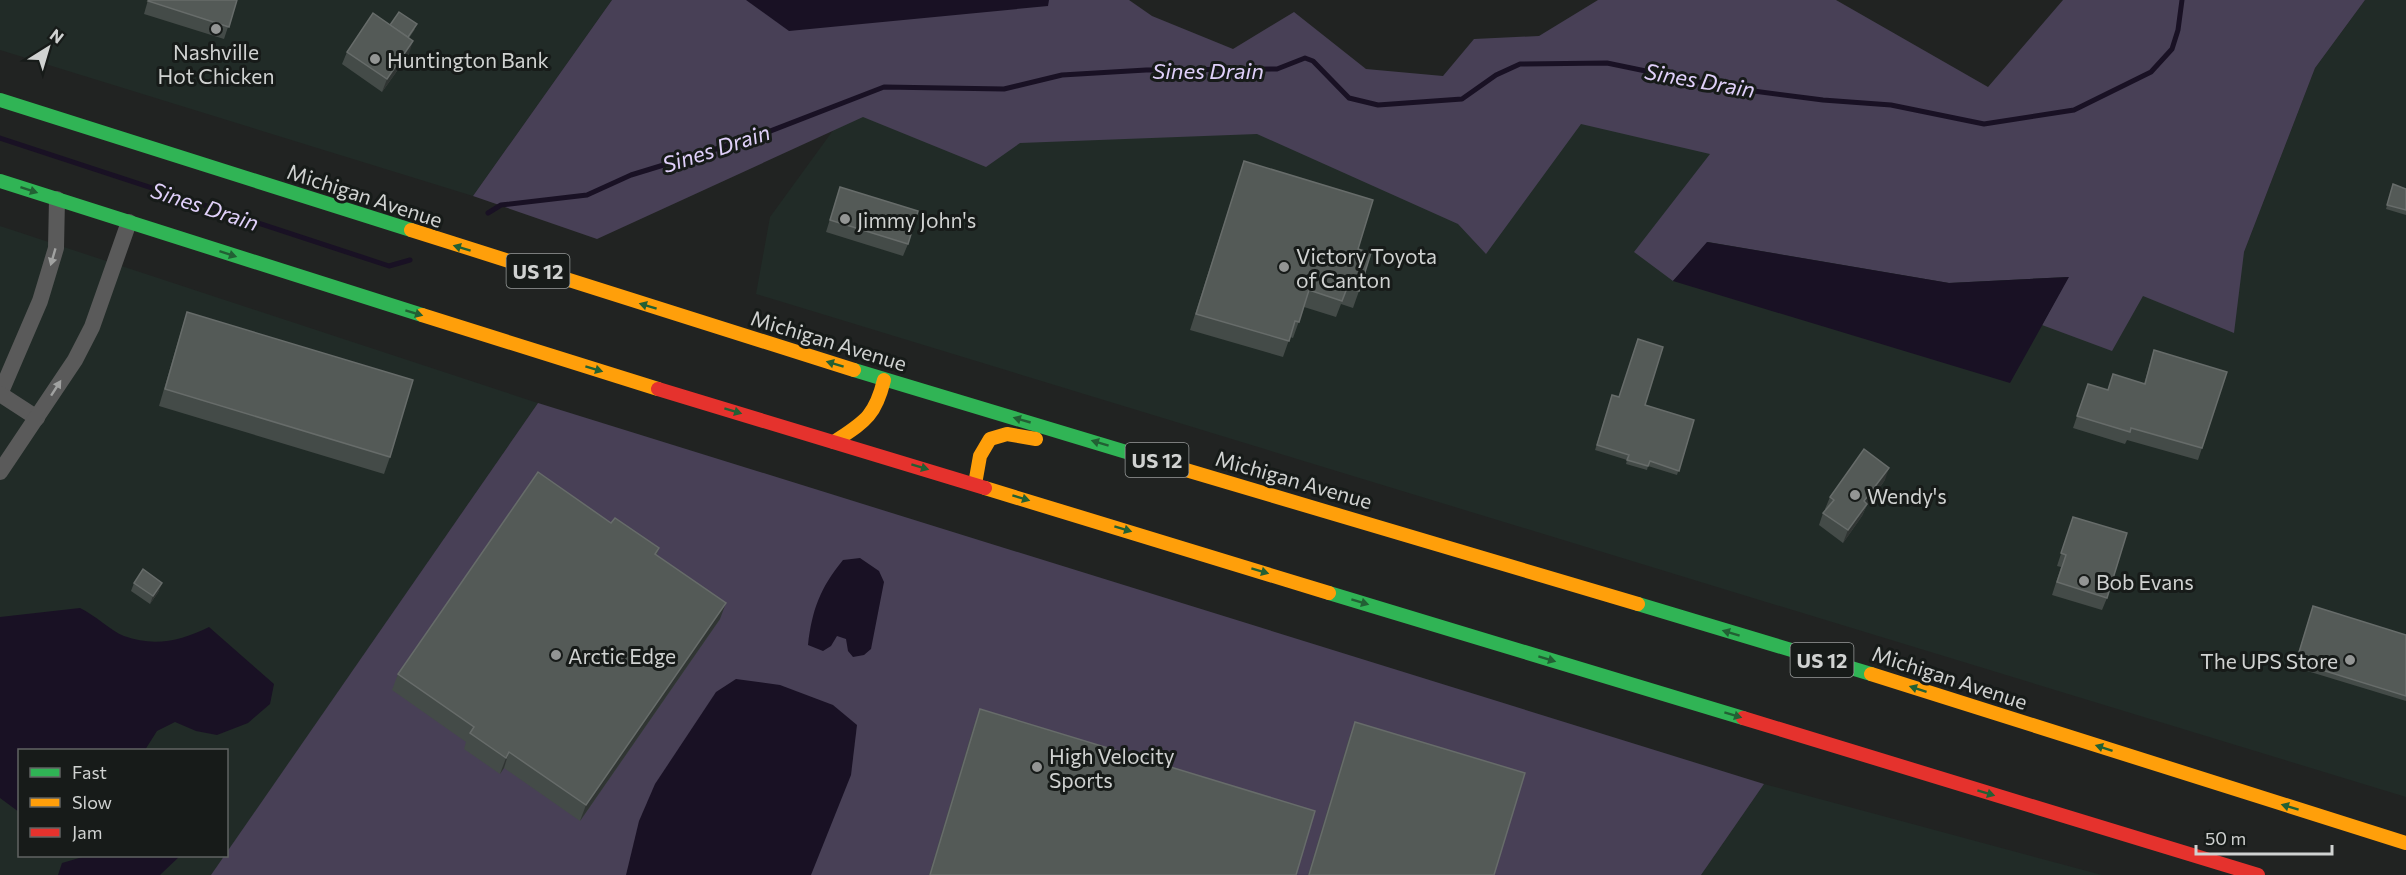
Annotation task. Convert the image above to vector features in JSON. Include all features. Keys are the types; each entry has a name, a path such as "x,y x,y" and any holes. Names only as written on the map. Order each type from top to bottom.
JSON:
{"main road":[{"name":"Michigan Avenue","path":"0,100 884,380 1859,670 2406,843"},
{"path":"0,181 420,315 2258,875"},
{"path":"834,442 869,420 878,408 884,380"},
{"path":"975,484 979,452 985,443 1000,433 1031,437 1177,482"},
{"path":"1200,489 1219,479"}],"street":[{"path":"37,418 0,394 25,342 56,248 57,199"},
{"path":"0,471 75,360 92,327 129,222"}],"shaded area":[{"path":"0,0 612,0 473,196 0,50"},
{"path":"612,0 1129,0 1152,16 1233,49 1294,12 1366,69 1443,76 1474,39 1539,36 1598,0 1836,0 1988,87 2063,0 2365,0 2315,68 2244,252 2234,333 2143,296 2112,351 2042,325 2068,277 1949,283 1708,242 1673,281 1634,252 1710,154 1581,124 1486,254 1458,224 1257,134 1020,143 986,167 863,117 597,239 473,196"},
{"path":"746,0 1049,0 1048,6 789,31"},
{"path":"2365,0 2406,0 2406,797 756,294 770,217 858,96 1557,90 2244,252 2315,68"},
{"path":"0,226 538,403 228,852 228,749 18,749 18,857 224,857 211,875 0,875"},
{"path":"1707,242 1949,283 2069,277 2010,383 1673,281"},
{"path":"538,403 1764,784 1701,875 211,875 223,857 228,857 228,850"},
{"path":"860,558 879,571 884,582 871,649 864,655 853,657 848,651 846,639 837,636 831,646 823,651 808,645 818,600 828,580 843,560"},
{"path":"80,608 119,634 157,642 178,639 209,627 274,684 270,704 248,723 217,735 196,731 175,722 157,731 146,749 18,749 18,811 0,798 0,617"},
{"path":"736,679 780,685 833,705 857,725 851,775 811,875 626,875 639,821 655,784 716,692"},
{"path":"1764,784 2102,875 1701,875"},
{"path":"83,857 179,857 160,875 58,875 62,863"}],"building":[{"path":"149,0 237,0 229,27"},
{"path":"399,12 417,24 408,37 390,25"},
{"name":"Huntington Bank","path":"373,13 413,41 387,79 347,52"},
{"name":"Victory Toyota of Canton","path":"1244,161 1373,200 1358,249 1371,253 1359,291 1347,288 1342,301 1309,290 1299,322 1295,321 1289,341 1196,314"},
{"path":"2393,184 2406,189 2406,210 2387,205"},
{"path":"840,187 918,211 908,244 830,220"},
{"path":"187,312 413,380 390,457 165,389"},
{"path":"1638,339 1663,347 1645,405 1694,420 1679,471 1650,461 1648,466 1627,460 1629,455 1597,445 1612,395 1619,397"},
{"path":"2154,350 2227,372 2202,448 2131,428 2130,432 2077,416 2088,384 2108,390 2113,374 2145,384"},
{"name":"Wendy's","path":"1864,449 1889,468 1864,501 1867,504 1848,530 1823,513 1834,500 1830,497"},
{"name":"Arctic Edge","path":"538,472 611,523 615,518 659,548 655,554 726,603 586,805 509,752 506,758 470,733 474,727 398,674"},
{"name":"Bob Evans","path":"2073,517 2127,533 2107,598 2057,582 2066,555 2061,553"},
{"path":"143,569 162,583 153,596 134,583"},
{"path":"2313,606 2406,635 2406,696 2296,662"},
{"name":"High Velocity Sports","path":"980,709 1315,811 1296,875 930,875"},
{"path":"1355,722 1525,773 1494,875 1309,875"}],"waterway":[{"name":"Sines Drain","path":"488,213 501,205 587,195 631,175 755,137 884,87 1004,89 1062,75 1146,70 1277,69 1305,58 1313,61 1349,98 1378,105 1462,99 1496,75 1520,64 1607,63 1723,87 1823,100 1891,105 1984,124 2074,110 2151,72 2172,49 2178,30 2182,0"},
{"name":"Sines Drain","path":"0,138 389,266 410,260"}],"traffic: fast":[{"path":"0,100 411,230"},
{"path":"0,181 422,315"},
{"path":"854,370 1186,470"},
{"path":"1329,593 1743,718"},
{"path":"1638,604 1871,674"}],"traffic: slow":[{"path":"411,230 854,370"},
{"path":"422,315 658,389"},
{"path":"834,442 861,423 872,411 884,380"},
{"path":"975,484 980,456 990,439 1007,434 1036,439"},
{"path":"1186,470 1638,604"},
{"path":"985,488 1329,593"},
{"path":"1871,674 2406,843"}],"traffic: jam":[{"path":"658,389 985,488"},
{"path":"1743,718 2258,875"}],"place":[{"name":"Nashville Hot Chicken","path":"216,29"},
{"name":"Huntington Bank","path":"375,59"},
{"name":"Jimmy John's","path":"845,219"},
{"name":"Victory Toyota of Canton","path":"1284,267"},
{"name":"Wendy's","path":"1855,495"},
{"name":"Bob Evans","path":"2084,581"},
{"name":"Arctic Edge","path":"556,655"},
{"name":"The UPS Store","path":"2350,660"},
{"name":"High Velocity Sports","path":"1037,767"}]}
